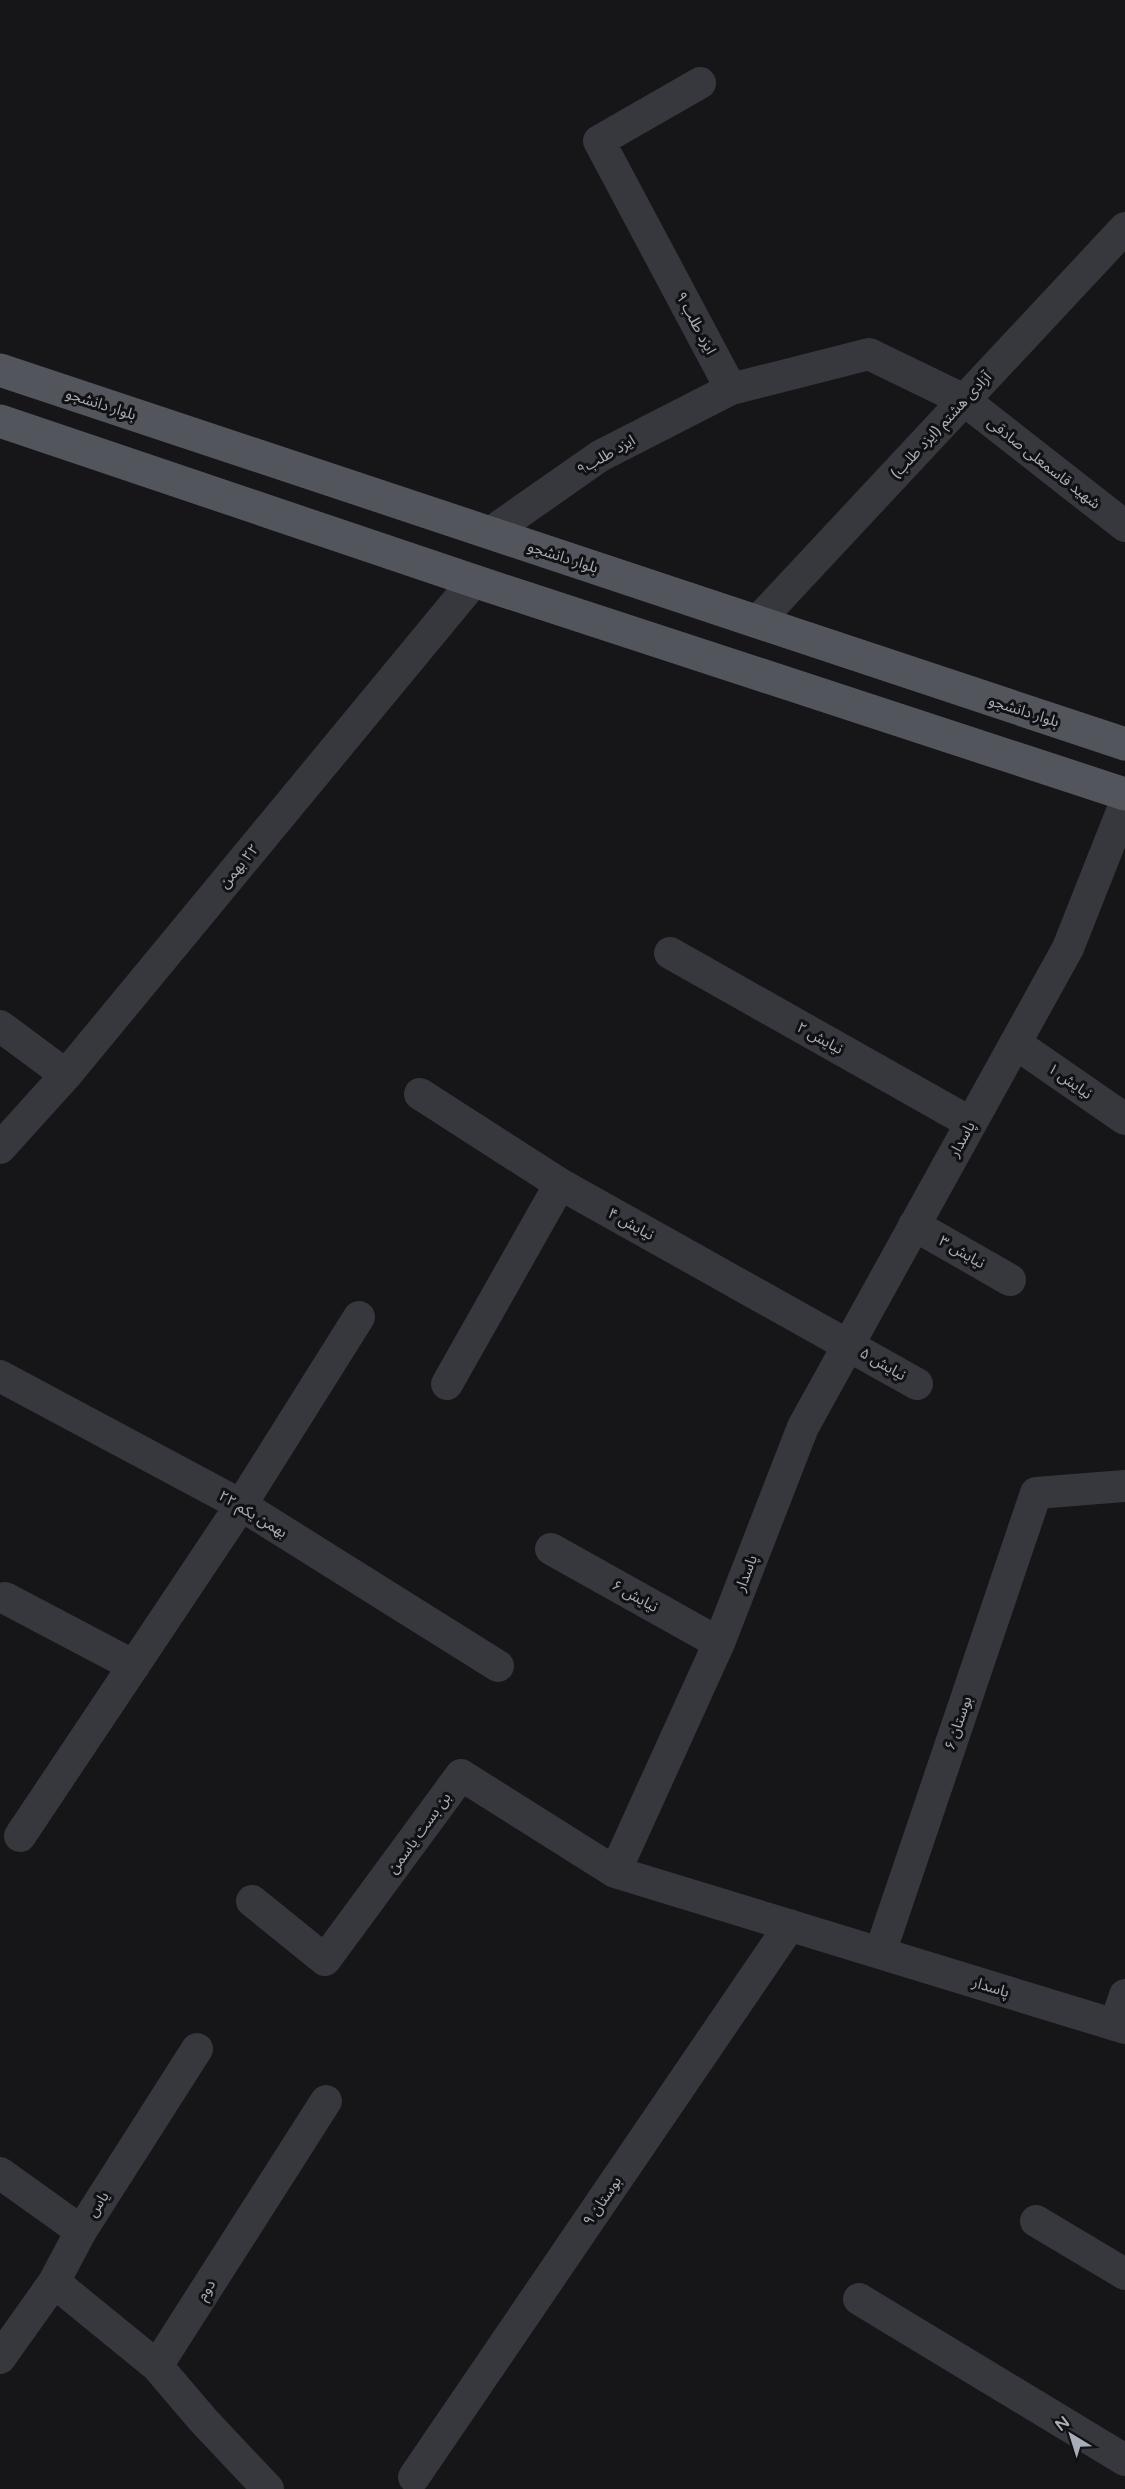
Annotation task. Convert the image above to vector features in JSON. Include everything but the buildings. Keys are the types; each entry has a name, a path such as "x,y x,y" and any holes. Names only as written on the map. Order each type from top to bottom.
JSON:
{"main road":[{"name":"بلوار دانشجو","path":"0,370 1125,744"},
{"path":"0,422 1125,794"}],"street":[{"name":"ایزد طلب ۹","path":"700,83 599,141 730,389"},
{"name":"آزادی هشتم (ایزد طلب)","path":"757,622 964,399 1120,242"},
{"path":"730,389 869,354 964,399"},
{"name":"ایزد طلب۹","path":"490,533 600,456 730,389"},
{"name":"شهید قاسمعلی صادقی","path":"964,399 1125,526"},
{"name":"٢٢ بهمن","path":"0,1148 66,1075 474,580"},
{"name":"پاسدار","path":"1120,2026 615,1872 719,1643 803,1427 1068,948 1125,804"},
{"name":"نیایش ۲","path":"670,953 971,1123"},
{"path":"0,1026 66,1075"},
{"name":"نیایش ۱","path":"1015,1043 1125,1119"},
{"name":"نیایش ۴","path":"420,1094 560,1184 849,1344"},
{"path":"447,1384 560,1184"},
{"name":"نیایش ۳","path":"914,1225 1010,1280"},
{"path":"20,1836 241,1505 359,1317"},
{"name":"نیایش ۵","path":"849,1344 917,1384"},
{"name":"۲۲ بهمن یکم","path":"0,1376 241,1505 498,1666"},
{"name":"بوستان ۶","path":"880,1953 1036,1493 1125,1486"},
{"name":"نیایش ۶","path":"551,1549 719,1643"},
{"path":"6,1598 134,1666"},
{"name":"بن بست یاسمن","path":"252,1901 325,1960 461,1775 615,1872"},
{"name":"بوستان ۹","path":"414,2477 790,1926"},
{"path":"1120,2026 1125,1995"},
{"name":"یاس","path":"0,2358 54,2283 81,2231 196,2049"},
{"name":"دوم","path":"157,2366 326,2101"},
{"path":"0,2173 81,2231"},
{"path":"1036,2221 1125,2274"},
{"path":"54,2283 157,2366 203,2420 268,2489"},
{"path":"859,2298 1125,2460"}]}
